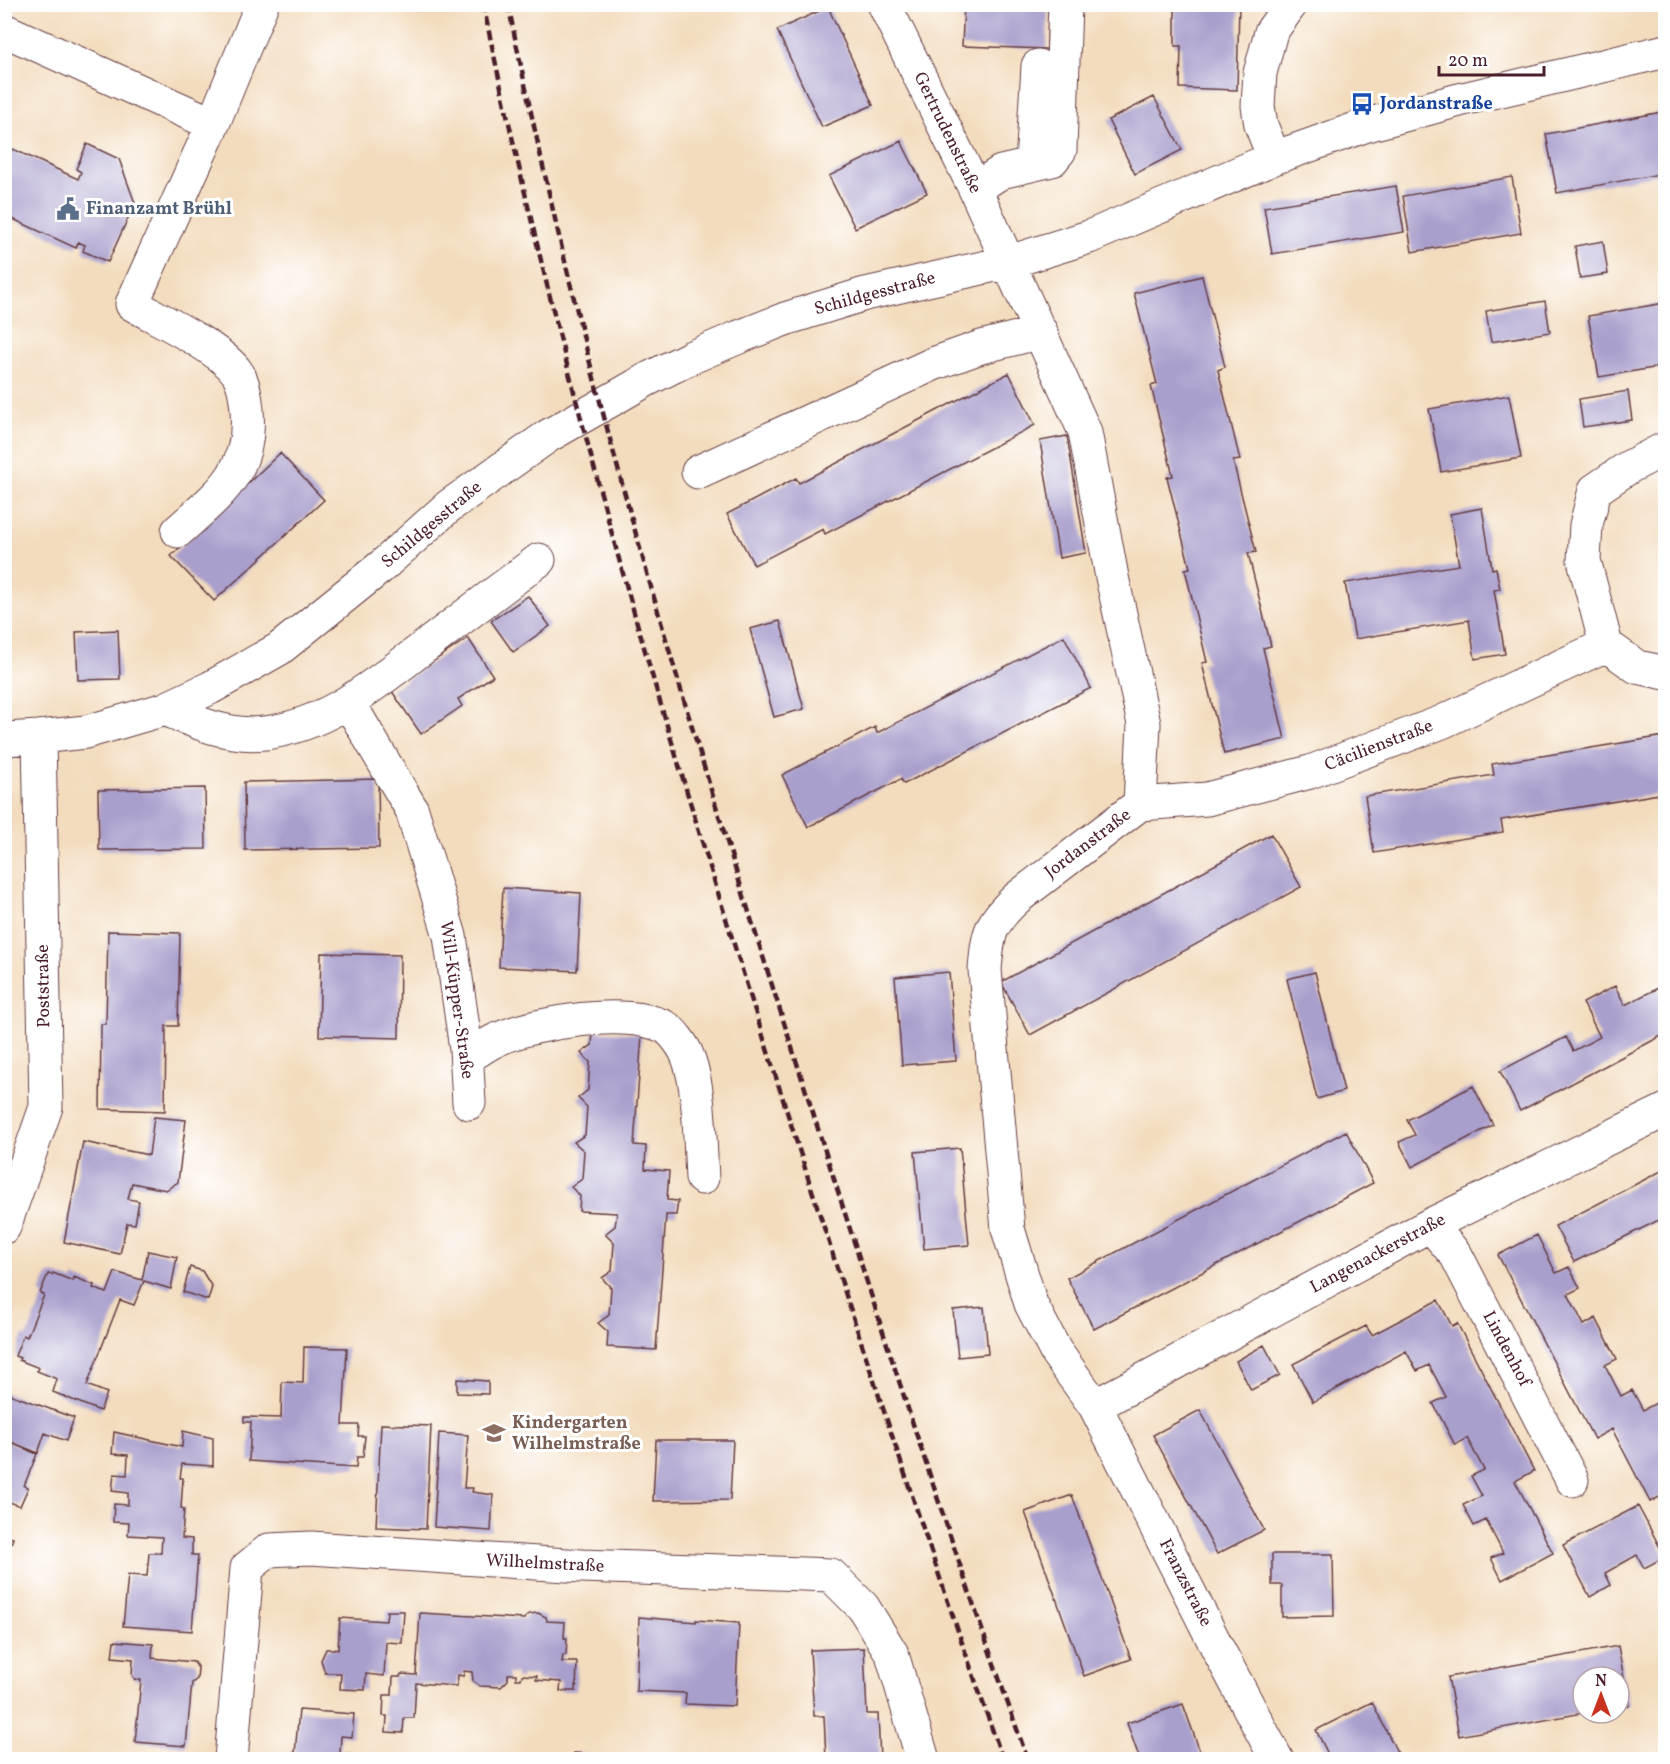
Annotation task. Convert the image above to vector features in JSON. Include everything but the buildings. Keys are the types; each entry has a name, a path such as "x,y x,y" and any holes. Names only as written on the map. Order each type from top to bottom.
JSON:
{"street":[{"path":"178,531 223,490 236,472 245,451 248,425 243,385 237,371 216,353 132,304 213,124 262,4"},
{"name":"Gertrudenstraße","path":"884,4 1009,262"},
{"path":"975,189 1001,172 1052,160 1060,150 1065,4"},
{"path":"1274,158 1261,124 1258,106 1260,73 1271,32 1291,4"},
{"path":"4,30 213,124"},
{"name":"Schildgesstraße","path":"4,739 86,732 165,709 210,688 279,649 365,581 449,506 548,436 648,379 739,337 826,305 1009,262 1089,237 1274,158 1367,125 1459,100 1665,51"},
{"path":"1032,164 1038,66"},
{"name":"Jordanstraße","path":"1009,262 1085,432 1144,724 1140,804 1017,898 1000,914 988,937 985,970 1008,1229 1031,1304 1056,1352 1095,1406"},
{"path":"698,472 933,364 1041,332"},
{"path":"1665,448 1629,466 1596,490 1586,525 1584,560 1606,645 1637,667 1665,673"},
{"path":"165,709 201,725 231,733 264,733 301,726 349,703 539,560"},
{"name":"Cäcilienstraße","path":"1140,804 1208,799 1310,772 1442,722 1606,645"},
{"name":"Will-Küpper-Straße","path":"349,703 412,810 450,936 466,1058 469,1103"},
{"name":"Poststraße","path":"4,1227 46,1107 39,737"},
{"path":"466,1058 506,1036 532,1027 574,1019 642,1019 667,1027 687,1055 695,1082 702,1178"},
{"name":"Langenackerstraße","path":"1095,1406 1430,1225 1665,1110"},
{"name":"Lindenhof","path":"1430,1225 1456,1255 1572,1480"},
{"name":"Franzstraße","path":"1095,1406 1212,1638 1277,1760"},
{"name":"Wilhelmstraße","path":"231,1760 247,1568 269,1550 310,1548 593,1566 831,1575 863,1607 892,1654 923,1760"}],"railway":[{"path":"483,4 520,173 561,341 610,528 675,753 825,1230 912,1495 1003,1760"},
{"path":"508,4 579,319 668,646 754,927 891,1357 1028,1760"}],"place":[{"name":"Jordanstraße","path":"1362,104"},
{"name":"Finanzamt Brühl","path":"68,209"},
{"name":"Kindergarten Wilhelmstraße","path":"494,1433"}]}
